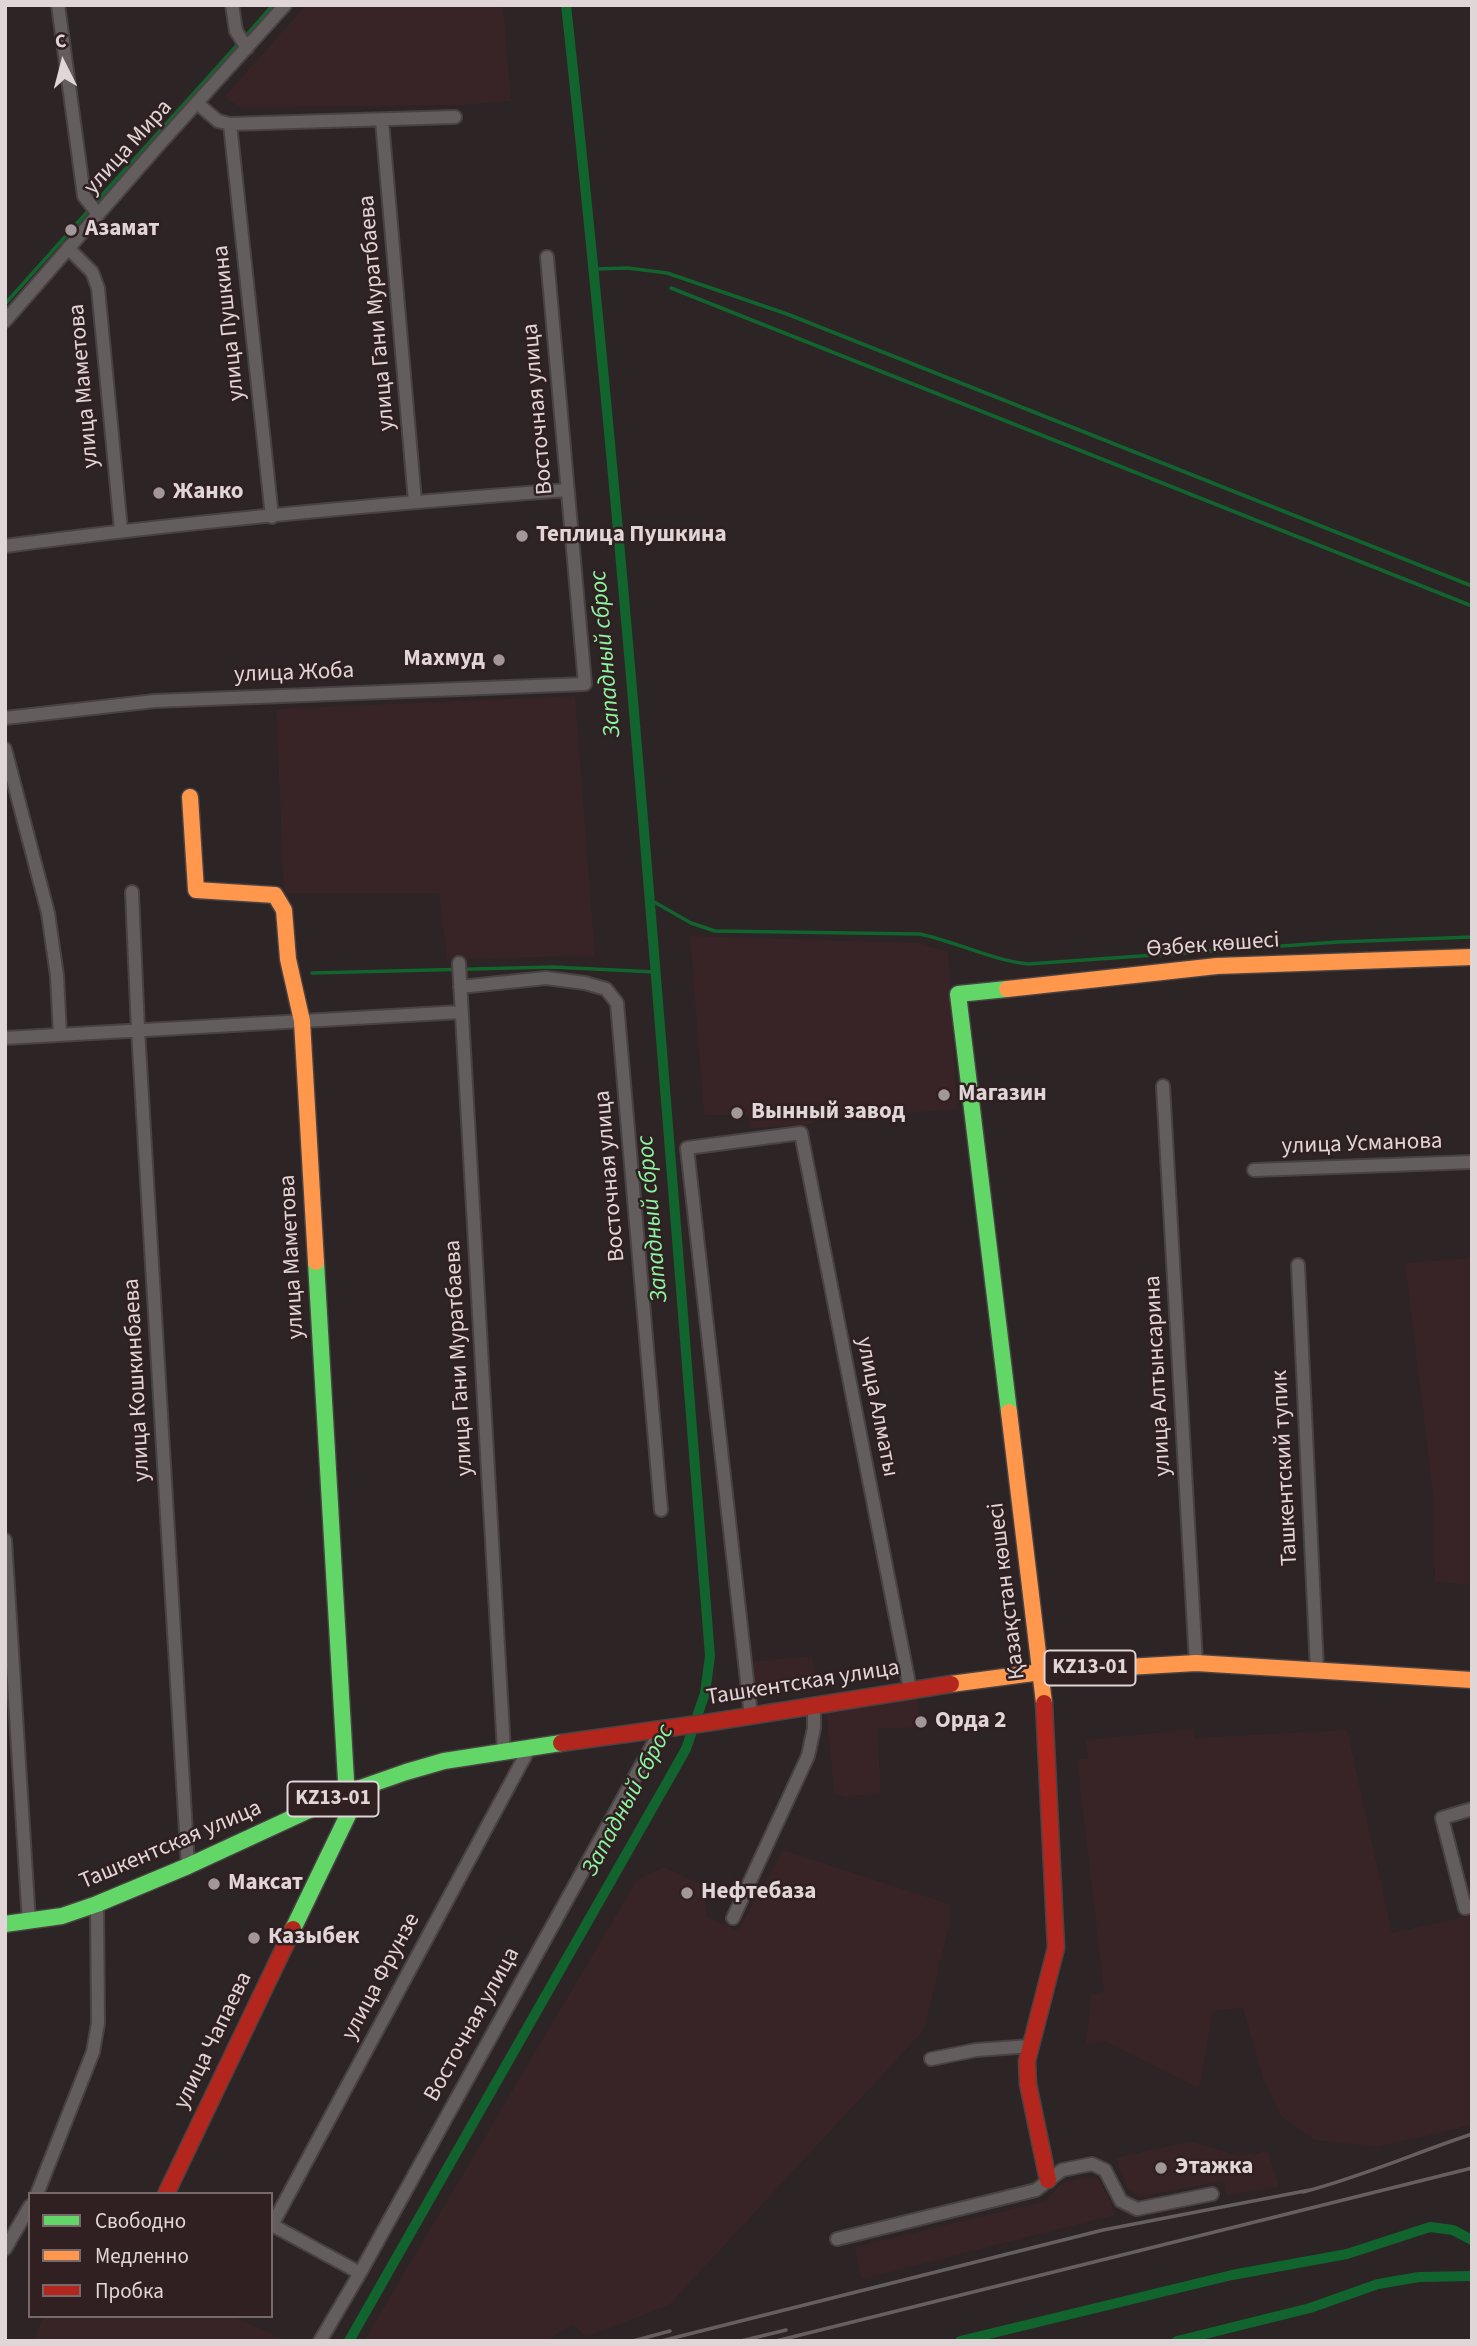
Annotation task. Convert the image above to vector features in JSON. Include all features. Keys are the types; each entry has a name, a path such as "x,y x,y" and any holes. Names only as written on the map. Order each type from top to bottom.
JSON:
{"street":[{"path":"58,5 84,196 98,214"},
{"path":"232,5 236,32 247,48"},
{"name":"улица Мира","path":"5,321 285,5"},
{"path":"198,104 218,121 230,124 455,117"},
{"name":"улица Гани Муратбаева","path":"382,121 415,502"},
{"name":"улица Пушкина","path":"230,124 272,517"},
{"name":"улица Маметова","path":"68,248 92,272 98,288 121,530"},
{"name":"Восточная улица","path":"547,257 584,684"},
{"path":"5,545 121,530 567,490"},
{"name":"улица Жоба","path":"5,718 155,701 584,684"},
{"path":"5,749 47,913 57,976 60,1034"},
{"name":"улица Маметова","path":"190,797 196,890 275,895 284,910 288,959 302,1021 346,1793"},
{"name":"улица Кошкинбаева","path":"132,892 188,1866"},
{"name":"Өзбек көшесі","path":"958,994 1217,966 1472,957"},
{"name":"улица Гани Муратбаева","path":"459,963 504,1751"},
{"name":"Восточная улица","path":"460,987 546,978 585,983 606,989 617,1003 661,1510"},
{"name":"Қазақстан көшесі","path":"958,994 1041,1672 1056,1948 1027,2062 1028,2084 1048,2180"},
{"path":"5,1038 461,1012"},
{"name":"улица Алтынсарина","path":"1164,1086 1196,1663"},
{"name":"улица Алматы","path":"751,1716 687,1148 801,1133 910,1689"},
{"name":"улица Усманова","path":"1254,1170 1472,1162"},
{"name":"Ташкентский тупик","path":"1297,1265 1317,1669"},
{"path":"5,1540 29,1922"},
{"name":"Ташкентская улица","path":"5,1924 62,1916 97,1904 188,1866 346,1793 434,1764 530,1746 712,1722 910,1689 1041,1672 1196,1663 1472,1680"},
{"path":"733,1918 808,1756 814,1728 814,1705"},
{"name":"Восточная улица","path":"320,2341 669,1728"},
{"name":"улица Фрунзе","path":"273,2224 530,1746"},
{"name":"улица Чапаева","path":"167,2192 348,1815 346,1793"},
{"path":"1472,1809 1442,1818 1465,1908 1472,1906"},
{"path":"38,2192 93,2052 98,2023 97,1904"},
{"path":"932,2059 976,2050 1031,2046"},
{"path":"837,2239 1036,2190 1062,2171 1093,2164 1105,2170 1121,2201 1137,2209 1212,2194"},
{"path":"5,2249 28,2209"},
{"path":"273,2227 360,2273"}],"shaded area":[{"path":"306,5 503,5 511,101 462,105 240,107 224,97"},
{"path":"575,696 595,956 447,959 439,893 284,893 276,709"},
{"path":"690,936 917,943 948,951 957,1109 869,1116 826,1114 811,1124 749,1129 749,1116 704,1115"},
{"path":"1472,1258 1472,1585 1435,1582 1434,1501 1405,1263"},
{"path":"812,1656 817,1682 753,1692 748,1662"},
{"path":"917,1698 920,1727 877,1729 881,1793 847,1797 834,1794 826,1710"},
{"path":"1194,1729 1194,1738 1347,1730 1392,1933 1472,1915 1472,2125 1377,2147 1315,2140 1281,2116 1264,2081 1243,2008 1213,2011 1199,2088 1105,2041 1086,2044 1091,1995 1104,1992 1077,1760 1088,1758 1086,1740"},
{"name":"Нефтебаза","path":"783,1850 949,1904 949,1926 924,2030 669,2305 586,2337 572,2324 546,2341 364,2341 637,1880 664,1867 704,1886 707,1917 738,1931"},
{"path":"1190,2141 1239,2156 1268,2151 1279,2187 1226,2195 1224,2181 1139,2197 1127,2188 1116,2158"},
{"path":"1088,2177 1100,2180 1116,2215 861,2279 855,2247 1046,2201 1061,2183"},
{"path":"43,2318 236,2318 288,2341 33,2341"}],"waterway":[{"path":"244,38 273,5"},
{"name":"Западный сброс","path":"349,2341 686,1749 705,1693 710,1656 608,417 566,5"},
{"path":"94,204 239,43"},
{"path":"5,304 89,210"},
{"path":"595,269 628,268 667,273 787,314 1472,586"},
{"path":"671,288 1472,606"},
{"path":"649,899 691,923 715,931 920,934 1001,959 1028,964 1338,942 1472,937"},
{"path":"312,973 553,967 655,972"},
{"path":"960,2341 1232,2275 1347,2254 1430,2227 1453,2230 1472,2240"},
{"path":"1177,2341 1310,2308 1378,2284 1419,2277 1472,2276"}],"railway":[{"path":"1303,2192 1472,2134"},
{"path":"776,2341 1472,2168"},
{"path":"661,2341 1103,2230 1310,2190"},
{"path":"741,2341 786,2330"},
{"path":"633,2341 670,2331"}],"traffic: fast":[{"path":"1007,989 958,994 1009,1412"},
{"path":"293,1929 348,1815 316,1262"},
{"path":"5,1924 62,1916 97,1904 188,1866 346,1793 406,1772 444,1761 561,1743"}],"traffic: slow":[{"path":"190,797 196,890 275,895 284,910 288,959 302,1021 316,1262"},
{"path":"1007,989 1217,966 1472,957"},
{"path":"1009,1412 1044,1703"},
{"path":"951,1684 1041,1672 1196,1663 1472,1680"}],"traffic: jam":[{"path":"561,1743 951,1684"},
{"path":"1044,1703 1056,1948 1027,2061 1028,2084 1048,2180"},
{"path":"167,2192 293,1929"}],"place":[{"name":"Азамат","path":"71,230"},
{"name":"Жанко","path":"159,493"},
{"name":"Теплица Пушкина","path":"522,536"},
{"name":"Махмуд","path":"499,660"},
{"name":"Магазин","path":"944,1095"},
{"name":"Вынный завод","path":"737,1113"},
{"name":"Орда 2","path":"921,1722"},
{"name":"Максат","path":"214,1884"},
{"name":"Нефтебаза","path":"687,1893"},
{"name":"Казыбек","path":"254,1938"},
{"name":"Этажка","path":"1161,2168"}]}
